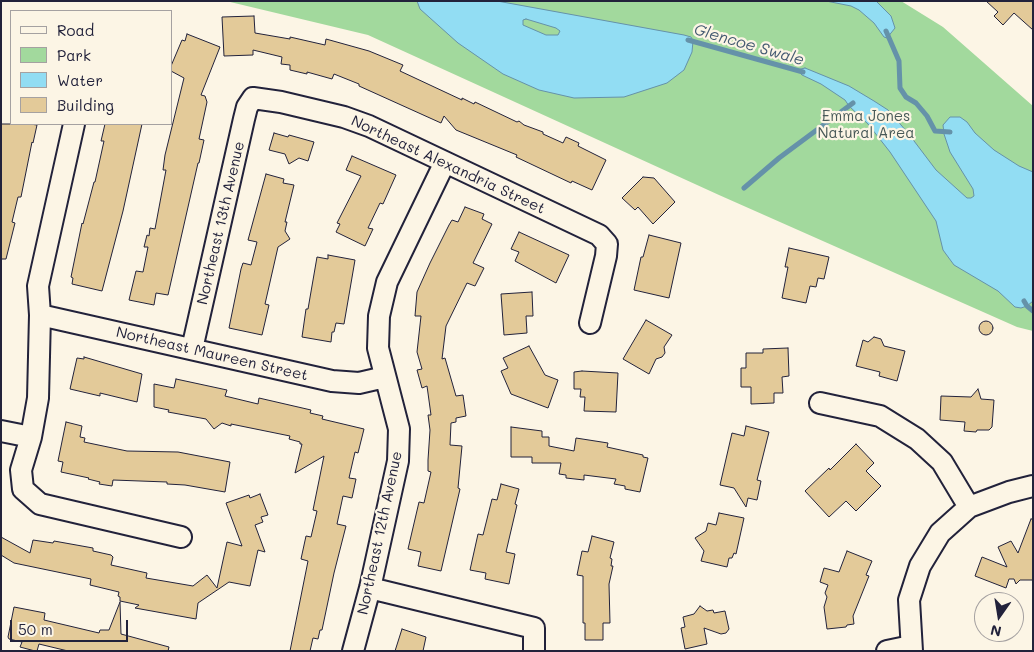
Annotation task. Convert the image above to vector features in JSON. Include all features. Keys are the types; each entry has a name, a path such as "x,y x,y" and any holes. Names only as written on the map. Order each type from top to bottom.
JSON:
{"street":[{"name":"Northeast Alexandria Street","path":"252,98 281,102 344,117 368,126 599,235 607,244 606,256 590,323"},
{"name":"Northeast 13th Avenue","path":"192,350 245,113 252,98"},
{"path":"74,125 38,286 40,315 38,398 21,470 23,489 40,504 182,537"},
{"name":"Northeast 12th Avenue","path":"353,651 370,588 398,461 399,429 378,348 379,316 387,282 445,162"},
{"name":"Northeast Maureen Street","path":"40,315 332,381 359,383 385,377"},
{"path":"820,403 880,416 917,439 942,462 969,508"},
{"path":"1,431 30,438"},
{"path":"887,651 911,648 909,600 920,566 940,533 969,508 1009,492 1033,486"},
{"path":"370,588 534,628 534,651"}],"green space":[{"name":"Emma Jones Natural Area","path":"226,1 901,1 943,27 1033,106 1033,331 1017,327 719,195 368,35"}],"water":[{"path":"417,1 497,1 684,35 691,37 693,41 692,52 684,70 667,83 624,97 574,98 539,90 503,74 458,43 420,9","holes":["526,19 560,31 558,35 546,35 523,25 523,20"]},
{"path":"826,1 876,1 891,16 895,28 887,38 884,37 874,23 859,10 851,6"},
{"path":"805,68 849,86 888,110 936,170 967,198 974,196 973,189 950,152 944,134 943,125 950,117 960,117 994,150 1019,166 1033,172 1033,301 1021,308 1015,307 998,291 954,265 943,250 936,221 890,152 868,124 845,100 821,84 802,75 797,70"}],"building":[{"path":"986,1 1033,1 1033,30 1014,13 1003,25 994,16 998,12"},
{"path":"254,16 255,33 290,39 290,37 325,45 326,39 369,51 403,65 400,71 462,100 462,98 474,104 475,102 543,132 543,134 563,143 566,137 579,143 578,146 606,160 592,190 572,181 571,183 516,157 517,155 456,130 444,116 441,123 334,74 332,79 307,72 307,74 290,70 290,65 281,64 282,57 253,50 253,55 224,56 222,17"},
{"path":"187,34 220,47 201,95 205,96 207,102 199,139 204,140 168,295 156,293 154,305 129,300 136,271 143,272 148,247 144,247 147,235 149,236 150,228 155,229 166,170 163,170 165,155 184,78 172,72 172,64 182,40 185,41"},
{"path":"1,124 37,125 21,197 18,197 12,222 15,223 6,259 1,259"},
{"path":"105,125 142,125 123,211 102,291 72,284 73,278 71,277 82,223 95,182 104,141 101,141"},
{"path":"274,133 314,142 308,161 299,158 289,164 285,154 269,150"},
{"path":"352,156 396,175 383,204 380,203 368,228 373,229 365,246 336,232 340,224 337,223 361,176 346,170"},
{"path":"266,174 284,179 283,183 294,185 285,222 287,222 285,231 290,239 278,247 265,304 269,305 262,335 229,328 241,269 243,263 251,265 257,242 248,240"},
{"path":"643,177 654,178 675,202 653,224 638,207 635,210 622,198"},
{"path":"465,207 484,214 482,219 492,224 473,263 484,268 475,286 467,283 446,326 442,359 445,358 456,396 463,395 466,416 456,418 456,422 451,423 450,445 462,446 458,488 460,489 441,571 418,566 421,552 408,549 419,502 424,503 431,472 428,471 430,430 428,415 431,415 427,386 422,388 417,370 422,369 417,352 421,316 415,316 417,292 430,263 452,220 458,222"},
{"path":"519,232 569,255 556,283 515,261 519,252 511,249"},
{"path":"649,235 681,243 669,298 634,290 641,257 643,257"},
{"path":"789,248 829,257 824,279 818,278 816,287 810,286 806,303 782,298 788,267 785,267"},
{"path":"328,255 355,260 344,324 336,323 334,332 332,332 331,342 302,337 317,257 328,259"},
{"path":"532,292 533,316 526,316 527,333 504,335 501,294"},
{"path":"646,320 672,335 664,347 665,353 662,357 656,359 649,374 623,359"},
{"path":"986,321 991,323 993,328 991,333 986,335 981,333 979,328 981,323"},
{"path":"874,337 881,339 884,346 905,351 897,381 879,376 880,372 856,366 863,340 868,342"},
{"path":"529,346 545,375 558,380 548,408 511,394 501,371 508,368 503,358"},
{"path":"788,348 789,376 782,377 783,393 774,393 774,403 751,404 751,387 741,387 741,368 746,368 746,353 763,353 763,349"},
{"path":"84,357 142,374 137,402 100,393 100,396 70,389 77,358 84,359"},
{"path":"574,372 618,373 616,412 584,411 585,397 580,397 581,389 574,389"},
{"path":"176,379 227,390 225,396 258,404 259,398 311,410 310,413 323,416 322,419 364,429 358,453 355,452 349,478 356,479 352,498 343,496 337,524 346,526 322,630 320,630 318,639 313,638 310,651 290,651 308,561 301,559 306,536 311,537 317,511 313,510 324,456 295,473 302,444 289,439 290,436 222,423 214,429 206,419 168,412 169,410 154,407 154,384 174,388"},
{"path":"978,389 981,399 994,400 992,427 989,430 964,431 965,422 940,420 941,396 971,397"},
{"path":"66,422 82,426 80,437 85,438 84,442 127,451 178,452 230,462 225,492 167,484 167,482 113,480 112,486 99,484 100,482 89,478 61,472 63,462 58,461"},
{"path":"746,426 769,432 757,480 761,481 757,500 748,498 746,507 734,488 720,485 732,433 744,436"},
{"path":"511,427 542,431 542,437 549,437 549,446 574,451 576,438 608,443 607,447 643,455 643,457 648,458 640,492 625,489 625,486 614,484 616,479 584,475 584,480 566,478 566,475 559,474 561,463 532,463 532,457 511,457"},
{"path":"856,444 874,463 866,471 881,486 856,511 846,501 829,517 805,491"},
{"path":"501,484 519,489 506,552 515,554 509,584 485,579 486,573 470,570 478,534 483,535 492,499 497,500"},
{"path":"260,494 268,515 261,517 263,522 255,525 265,552 258,550 250,586 229,582 198,603 196,619 135,608 139,605 120,601 119,592 90,585 91,579 14,563 1,555 1,537 30,553 33,540 53,543 54,541 93,548 93,551 111,555 113,557 111,565 147,573 146,578 193,586 207,575 217,588 227,542 242,546 226,503 249,495 250,498"},
{"path":"719,513 744,518 736,554 734,553 732,558 729,558 727,567 701,561 704,551 695,538 706,531 708,523 716,525"},
{"path":"1031,519 1033,519 1033,580 1020,580 1016,584 1014,579 1009,579 1006,588 975,576 982,557 1007,567 998,547 1011,541 1018,553"},
{"path":"592,536 614,542 610,558 612,559 611,566 613,566 609,584 610,623 603,623 603,640 585,640 583,576 577,575 582,551 588,552"},
{"path":"847,551 872,561 866,575 869,576 853,616 854,624 827,629 824,607 827,597 825,593 828,585 820,582 824,568 839,572"},
{"path":"120,602 121,634 169,647 168,651 68,651 39,644 37,651 35,651 20,647 22,642 9,639 8,637 14,607 45,613 44,620 99,633 100,630 109,630"},
{"path":"700,606 707,611 713,610 714,613 725,611 729,629 726,633 721,634 704,628 707,644 685,649 681,628 685,627 683,617 694,614"},
{"path":"402,629 426,637 423,651 395,651"}],"waterway":[{"path":"886,31 899,61 900,88 906,97 916,103 927,116 935,131 950,132"},
{"name":"Glencoe Swale","path":"688,40 803,72"},
{"path":"744,188 779,158 853,103"},
{"name":"Glencoe Swale","path":"1024,301 1033,311"}]}
